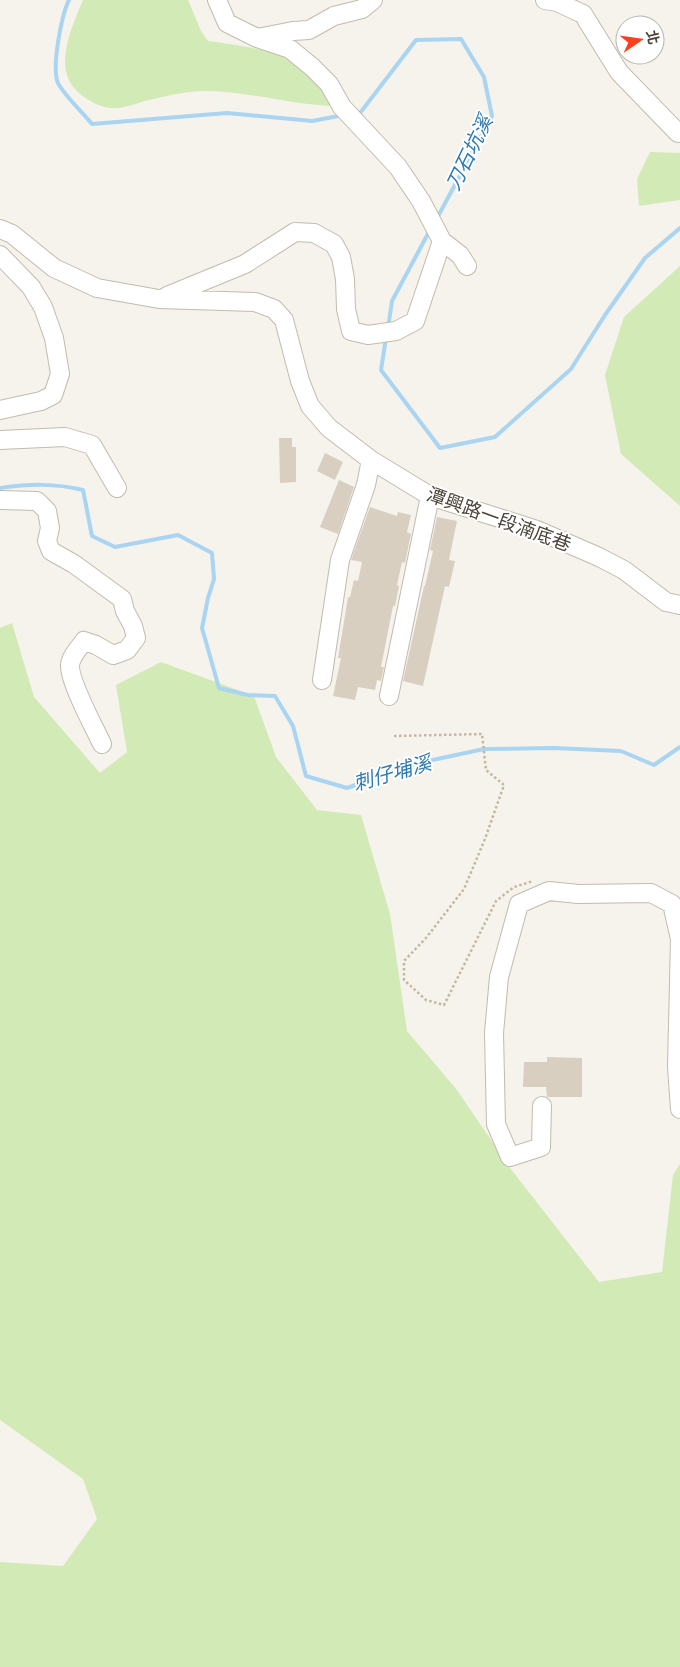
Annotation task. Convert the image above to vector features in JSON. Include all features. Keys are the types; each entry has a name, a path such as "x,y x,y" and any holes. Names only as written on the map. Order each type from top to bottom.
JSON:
{"street":[{"path":"217,0 227,23 257,38 290,49 312,66 329,84 342,107 398,167 421,201 442,241 460,256 467,266"},
{"path":"257,38 293,30 309,30 334,16 362,9 373,0"},
{"path":"545,0 557,2 583,14 620,72 680,133"},
{"name":"潭興路一段湳底巷","path":"0,229 12,234 54,268 97,288 159,299 255,302 274,308 284,320 300,381 310,406 329,428 372,460 430,496 538,530 616,566 666,602 680,605"},
{"path":"159,299 246,264 295,232 314,233 334,244 341,257 345,279 346,309 351,331 368,335 396,331 415,321 442,241"},
{"path":"0,255 31,287 43,307 54,338 60,374 53,395 41,401 0,410"},
{"path":"0,440 65,437 92,446 117,488"},
{"path":"322,680 340,560 366,486 372,460"},
{"path":"390,696 430,496"},
{"path":"0,500 37,501 47,511 50,528 47,541 51,551 74,564 122,599 136,638 127,650 113,655 96,645 84,641 73,656 70,665 75,685 102,744"},
{"path":"542,1106 541,1147 510,1158 496,1124 494,1033 499,978 519,904 549,891 578,894 651,893 672,904 680,939 677,1067 680,1109"}],"path":[{"path":"394,736 482,734 486,770 504,784 485,839 464,889 426,938 404,961 404,980 426,1000 444,1005 496,901 514,887 538,879 549,883 549,891"}],"green space":[{"path":"83,0 188,0 201,31 208,41 281,55 299,63 318,83 333,106 225,92 201,91 169,95 120,108 108,108 97,104 84,97 73,87 67,76 65,64 69,37"},
{"path":"650,152 680,153 680,200 639,206 637,179"},
{"path":"680,266 680,506 621,454 605,375 624,317"},
{"path":"12,623 34,697 100,773 127,752 116,685 161,662 254,696 276,757 317,810 361,815 390,914 407,1031 457,1090 510,1168 599,1282 662,1272 673,1175 680,1164 680,1667 0,1667 0,1562 63,1566 97,1519 83,1479 0,1420 0,628"}],"building":[{"path":"279,438 292,438 292,447 296,447 296,482 280,483"},
{"path":"325,453 343,462 335,480 317,471"},
{"path":"339,480 354,487 338,534 320,527"},
{"path":"370,507 397,516 398,512 411,515 407,532 411,534 405,563 402,562 397,585 399,586 395,606 393,606 381,667 384,667 381,681 377,680 375,690 358,687 355,700 333,696 341,658 338,658 348,597 350,597 354,580 358,581 362,562 351,560"},
{"path":"437,517 457,521 449,560 455,561 449,587 445,586 423,686 403,681 433,551 430,550"},
{"path":"547,1057 582,1058 582,1097 547,1097 546,1087 523,1087 524,1062 547,1062"}],"waterway":[{"name":"刀石坑溪","path":"69,0 58,42 56,56 57,78 59,85 70,100 92,124 227,113 312,121 344,115"},
{"name":"刀石坑溪","path":"356,113 360,113 416,40 461,39 484,77 492,116 436,220"},
{"name":"刀石坑溪","path":"386,338 381,370 440,448 495,437 571,369 605,315 645,258 680,228"},
{"name":"刀石坑溪","path":"388,328 392,301 430,230"},
{"name":"刺仔埔溪","path":"0,488 42,485 83,490 92,536 115,547 178,535 212,553 214,579 202,628 219,688 248,695 275,696 293,726 306,776 347,788 414,764 484,749 554,748 621,751 654,765 680,747"}]}
